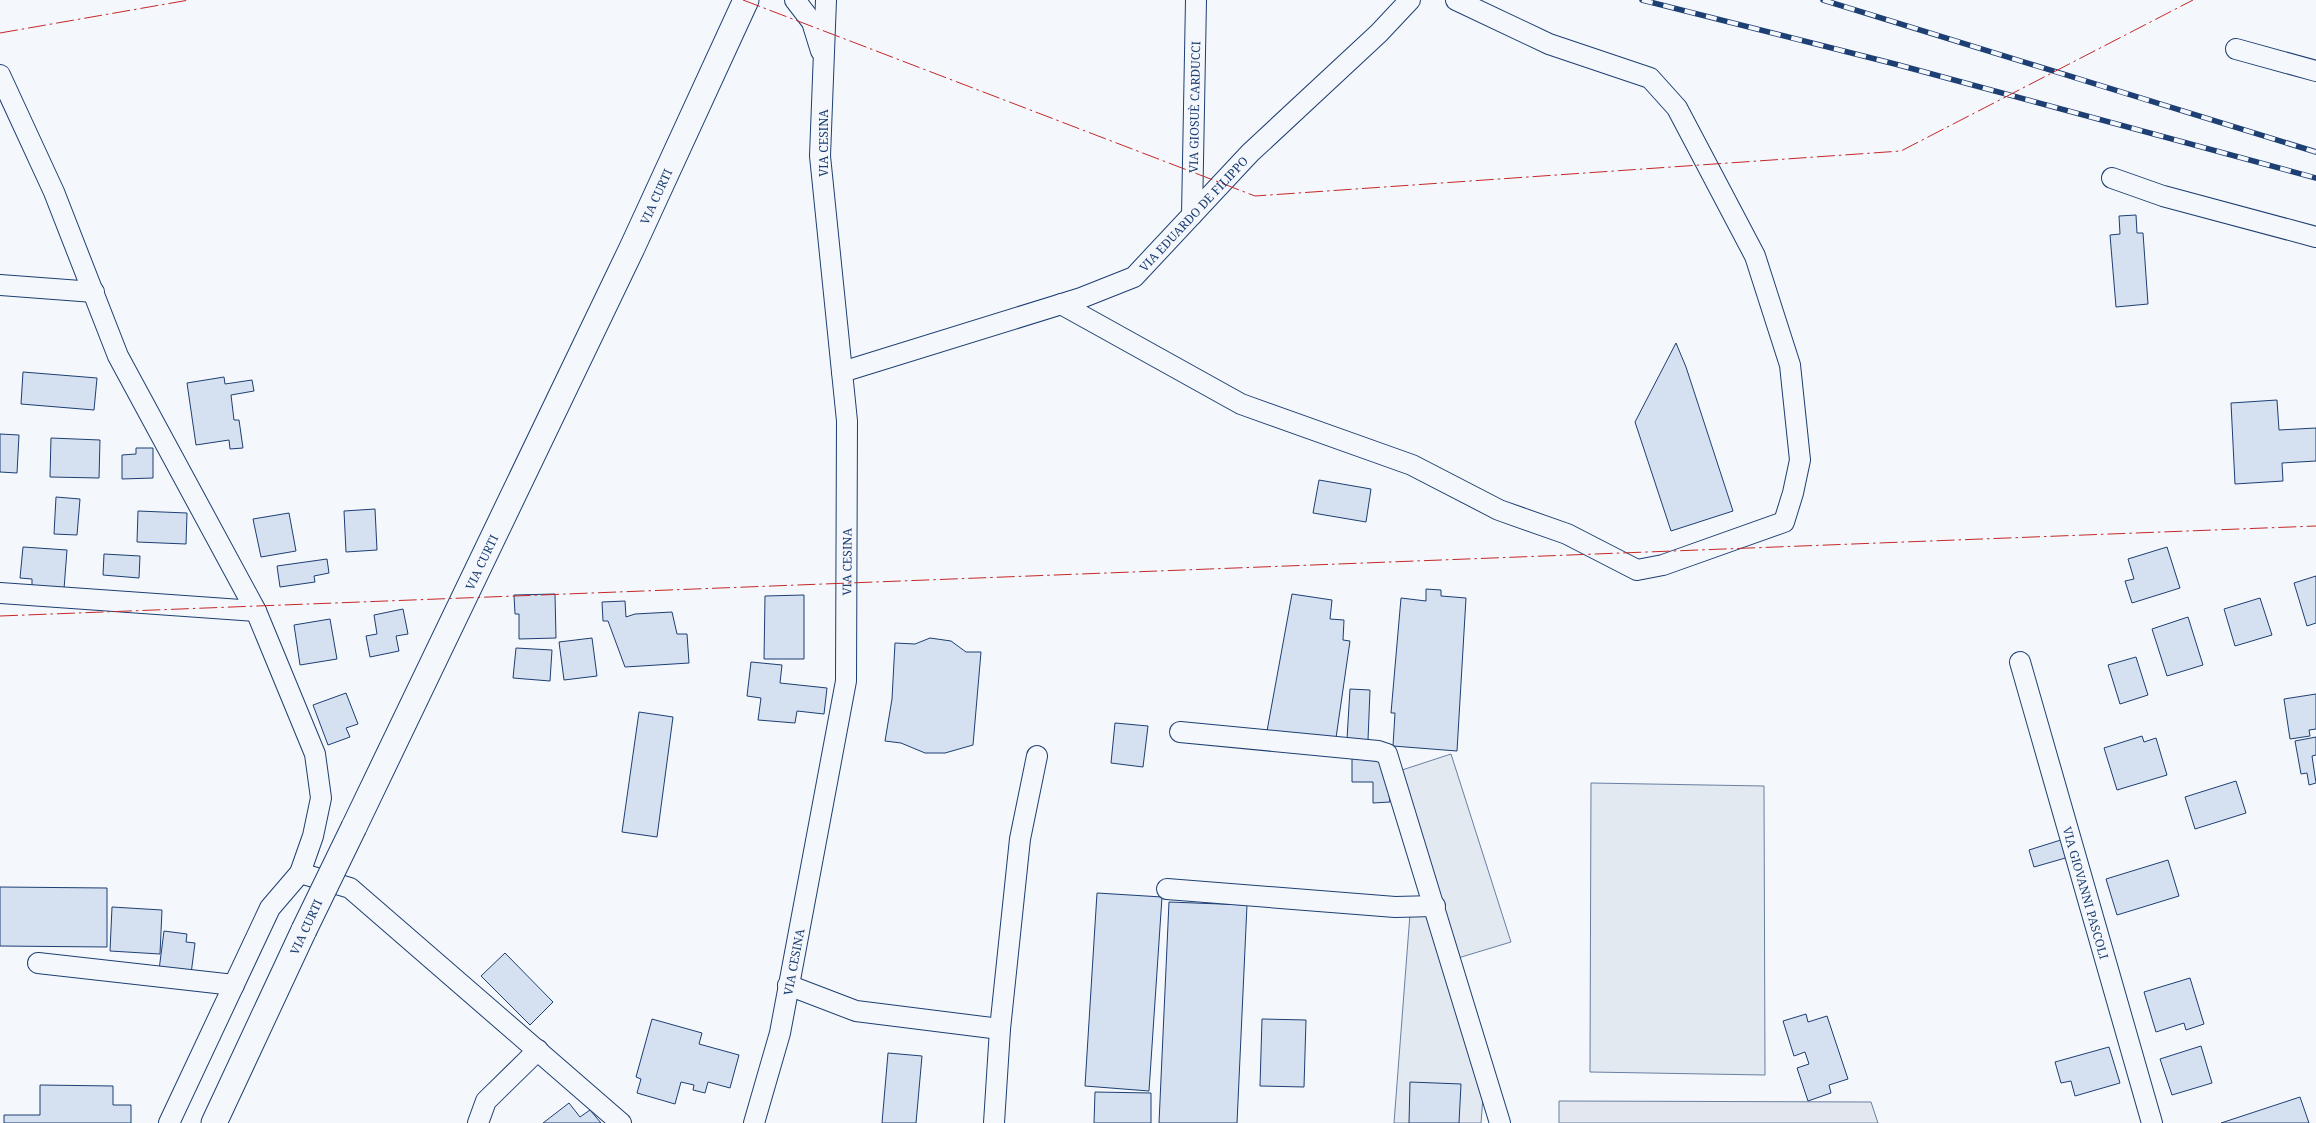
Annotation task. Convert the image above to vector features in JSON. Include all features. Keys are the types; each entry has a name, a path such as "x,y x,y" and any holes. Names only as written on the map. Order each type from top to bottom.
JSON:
{"main road":[{"name":"VIA CURTI","path":"214,1123 304,930 632,248 746,0"},
{"path":"735,22 765,0"}],"street":[{"name":"VIA CESINA","path":"754,1123 780,1033 846,681 847,421 820,156 825,63 812,22 795,0"},
{"path":"825,63 826,0"},
{"name":"VIA GIOSUÈ CARDUCCI","path":"1192,215 1196,0"},
{"name":"VIA EDUARDO DE FILIPPO","path":"842,372 1061,304 1134,277 1250,153 1380,33 1410,0"},
{"path":"1061,304 1241,404 1412,465 1499,510 1567,534 1636,570 1662,565 1784,522 1800,460 1790,365 1755,256 1677,108 1650,78 1549,44 1456,0"},
{"path":"2236,49 2316,71"},
{"path":"0,74 54,192 118,356 256,611 315,754 320,798 313,836 300,873 270,908 169,1123"},
{"path":"2112,178 2163,196 2316,237"},
{"path":"0,285 94,292"},
{"path":"0,593 256,611"},
{"name":"VIA GIOVANNI PASCOLI","path":"2020,662 2152,1123"},
{"path":"1180,732 1378,750 1387,754 1500,1123"},
{"path":"994,1123 1000,1029 1020,839 1037,756"},
{"path":"300,873 350,888 621,1123"},
{"path":"1167,888 1395,907 1434,906"},
{"path":"38,963 234,985"},
{"path":"788,985 856,1011 1000,1029"},
{"path":"478,1123 486,1101 538,1050"}],"shaded area":[{"path":"1451,754 1511,942 1458,958 1399,771"},
{"path":"1591,783 1764,786 1765,1075 1590,1072"},
{"path":"1410,914 1432,916 1483,1097 1481,1123 1394,1123"},
{"path":"1559,1101 1871,1102 1878,1123 1559,1123"}],"building":[{"path":"2136,215 2137,233 2143,233 2148,304 2116,307 2110,235 2120,234 2119,216"},
{"path":"1676,343 1686,367 1733,511 1671,531 1635,422"},
{"path":"23,372 97,378 94,410 21,404"},
{"path":"224,377 225,384 252,380 254,391 231,395 234,420 239,420 243,448 230,449 229,440 196,445 187,383"},
{"path":"2277,400 2279,430 2316,428 2316,461 2282,463 2283,481 2235,484 2231,403"},
{"path":"0,434 19,435 17,473 0,472"},
{"path":"51,438 100,440 99,478 50,477"},
{"path":"136,448 153,448 153,478 122,479 122,455 136,454"},
{"path":"1319,480 1371,489 1366,522 1313,513"},
{"path":"56,497 80,499 77,535 54,534"},
{"path":"375,509 377,550 346,552 344,511"},
{"path":"138,511 187,513 186,544 137,542"},
{"path":"289,513 296,551 261,557 253,519"},
{"path":"23,547 67,550 64,589 32,586 32,579 20,578"},
{"path":"2167,547 2180,588 2132,603 2125,581 2134,579 2128,559"},
{"path":"104,554 140,556 139,578 103,575"},
{"path":"327,559 329,573 314,576 315,582 280,587 277,566"},
{"path":"2316,576 2316,623 2307,626 2294,583"},
{"path":"1426,589 1441,590 1441,596 1466,598 1457,751 1393,746 1395,713 1391,713 1401,598 1426,601"},
{"path":"555,594 556,638 519,639 519,614 515,614 514,595"},
{"path":"1292,594 1332,600 1330,619 1344,620 1343,640 1350,641 1336,738 1267,731"},
{"path":"804,595 804,659 764,659 765,596"},
{"path":"2260,598 2272,635 2235,646 2224,609"},
{"path":"625,601 626,617 635,614 672,612 677,634 687,634 689,663 625,667 608,621 603,621 602,602"},
{"path":"403,609 408,634 396,636 399,651 370,657 366,636 377,634 374,615"},
{"path":"2188,617 2203,665 2167,676 2152,629"},
{"path":"330,619 337,659 300,665 294,625"},
{"path":"592,638 597,676 564,680 559,642"},
{"path":"930,638 951,641 966,652 981,652 973,745 945,753 925,753 901,743 885,741 892,699 895,643 915,644"},
{"path":"516,648 552,650 550,681 513,678"},
{"path":"2136,657 2148,695 2120,704 2108,665"},
{"path":"751,662 782,665 780,683 827,688 824,714 797,711 795,723 758,720 761,698 747,696"},
{"path":"1350,689 1370,690 1368,740 1347,739"},
{"path":"346,693 358,724 346,728 350,737 328,745 313,705"},
{"path":"2316,694 2316,729 2309,730 2310,736 2290,739 2284,699"},
{"path":"639,712 673,717 657,837 622,832"},
{"path":"1115,723 1148,726 1143,767 1111,763"},
{"path":"2142,736 2144,742 2156,738 2167,775 2117,790 2104,748"},
{"path":"2316,737 2316,755 2312,756 2316,783 2309,785 2307,773 2301,774 2295,741"},
{"path":"1352,758 1384,762 1390,802 1373,803 1373,782 1352,782"},
{"path":"2236,781 2246,813 2195,829 2185,797"},
{"path":"2064,839 2069,857 2034,867 2029,850"},
{"path":"2168,860 2179,896 2117,915 2106,879"},
{"path":"0,887 107,888 107,947 0,946"},
{"path":"1097,893 1162,897 1149,1091 1085,1086"},
{"path":"1169,902 1247,905 1237,1123 1159,1123"},
{"path":"112,907 162,910 160,954 110,951"},
{"path":"164,931 187,934 186,942 195,943 191,974 159,970"},
{"path":"505,953 553,1002 530,1025 481,976"},
{"path":"2190,978 2204,1024 2186,1030 2184,1023 2156,1032 2144,992"},
{"path":"1806,1014 1808,1022 1827,1016 1848,1079 1829,1085 1831,1093 1808,1101 1797,1068 1809,1064 1805,1052 1794,1056 1783,1021"},
{"path":"652,1019 702,1033 699,1044 739,1055 730,1088 708,1082 705,1093 693,1090 694,1085 681,1082 675,1104 637,1093 641,1079 636,1077"},
{"path":"1262,1019 1306,1020 1304,1087 1260,1086"},
{"path":"2201,1046 2212,1083 2172,1095 2160,1059"},
{"path":"2109,1047 2120,1083 2075,1096 2071,1081 2061,1083 2055,1062"},
{"path":"888,1053 922,1056 916,1123 882,1123"},
{"path":"1410,1082 1461,1084 1459,1123 1409,1123"},
{"path":"40,1085 113,1086 113,1105 131,1105 131,1123 4,1123 4,1115 40,1115"},
{"path":"1095,1092 1151,1093 1151,1123 1094,1123"},
{"path":"2300,1097 2309,1123 2221,1123"},
{"path":"569,1103 580,1117 590,1110 601,1123 543,1123"}],"railway":[{"path":"1642,0 1895,64 2316,178"},
{"path":"1823,0 2316,152"}],"power":[{"path":"0,33 189,0"},
{"path":"743,0 1255,196 1901,151 2193,0"},
{"path":"0,616 2316,526"}]}
